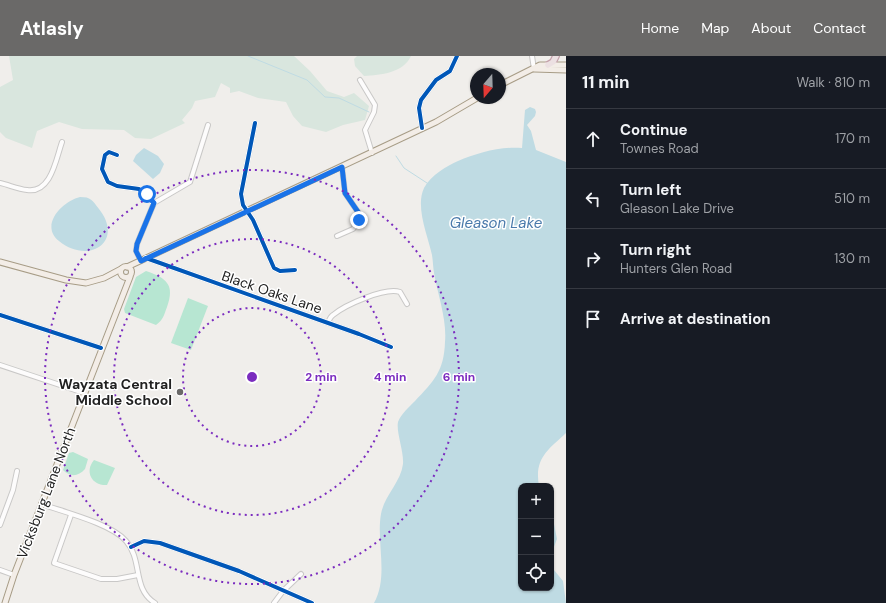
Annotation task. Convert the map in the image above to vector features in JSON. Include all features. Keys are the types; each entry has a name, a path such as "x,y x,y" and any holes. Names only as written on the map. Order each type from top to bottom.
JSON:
{"highway":[{"path":"548,65 553,62 556,56"}],"main road":[{"path":"506,82 540,65 566,65"},
{"path":"534,68 538,70 566,70"},
{"path":"0,262 61,279 86,283 110,275 124,274 122,267 126,267 141,261 372,153 470,102"},
{"path":"126,267 131,270 141,261"},
{"name":"Vicksburg Lane North","path":"5,603 41,504 123,294 124,274 132,273 131,270"}],"street":[{"path":"422,128 420,108 421,100 436,80 450,71 457,56"},
{"path":"532,56 534,68"},
{"path":"360,80 376,105 365,130 372,153"},
{"path":"255,123 241,194 242,201 246,212 253,220 274,268 280,270 295,270"},
{"path":"141,261 136,251 137,244 154,203 190,182 208,125"},
{"path":"0,183 28,190 41,187 50,177 62,142"},
{"path":"116,155 109,152 105,155 102,169 105,178 117,186 139,189 154,203"},
{"path":"337,236 353,229 359,221 358,212 345,193 342,167"},
{"name":"Black Oaks Lane","path":"141,261 328,323 391,347"},
{"path":"328,323 333,314 388,290 400,292 406,304"},
{"path":"0,315 101,348"},
{"path":"0,365 84,393"},
{"path":"0,525 13,490 17,472"},
{"path":"41,504 112,530 123,537 131,547 137,563 138,575 142,590 155,603"},
{"path":"71,515 54,563 101,579 116,580 138,575"},
{"path":"131,547 144,542 160,543 239,571 312,603"},
{"path":"0,570 14,575"},
{"path":"274,603 283,591 301,574"}],"shaded area":[{"path":"9,56 294,56 310,71 327,91 344,97 354,93 369,106 365,120 343,125 326,132 302,126 293,116 286,102 258,98 239,91 230,93 230,88 221,83 215,97 195,101 192,108 182,120 185,123 151,139 135,138 124,130 82,129 59,122 37,131 32,148 6,138 0,132 0,87 13,80"},
{"path":"357,56 411,56 403,66 397,70 384,74 364,76 355,66 354,59"}],"green space":[{"path":"146,271 159,276 164,280 167,283 170,293 164,315 156,325 125,313 124,309 136,277"},
{"path":"188,298 208,306 191,350 171,343"},
{"path":"73,452 88,459 85,469 77,475 68,474 63,470 69,453"},
{"path":"94,460 115,468 107,485 97,483 91,477 90,469"}],"water":[{"name":"Gleason Lake","path":"530,107 535,109 536,112 535,116 527,125 531,131 536,150 566,162 566,433 544,455 539,468 539,483 518,483 518,591 554,591 554,570 563,581 566,603 374,603 381,582 381,514 385,501 402,471 403,464 398,422 403,413 433,381 443,361 445,325 434,273 432,255 423,222 421,204 424,188 435,175 444,168 458,161 489,151 506,148 522,148 525,110"},
{"path":"144,148 158,156 164,164 160,173 153,179 133,161 136,155"},
{"path":"80,197 89,198 93,201 106,221 108,231 105,240 100,246 91,250 81,251 70,248 53,235 51,228 52,221 61,208 73,199"},
{"name":"Gleason Lake","path":"554,524 557,539 554,547"}],"waterway":[{"path":"248,56 307,80 325,97 339,98 369,112"},
{"path":"396,156 404,168 427,183"}],"cycle path":[{"path":"422,128 419,108 421,100 436,80 450,71 457,56"},
{"path":"255,123 241,194 243,205 253,220 274,268 280,271 295,270"},
{"path":"117,155 109,152 105,155 102,169 108,182 117,186 139,189 154,203"},
{"path":"146,258 359,334 391,347"},
{"path":"0,315 101,348"},
{"path":"131,547 144,541 160,543 239,571 312,603"}],"place":[{"name":"Wayzata Central Middle School","path":"180,392"}],"route":[{"path":"147,194 154,203 137,244 136,251 141,261 342,167 344,173 345,193 355,206 358,212 359,220"}]}
